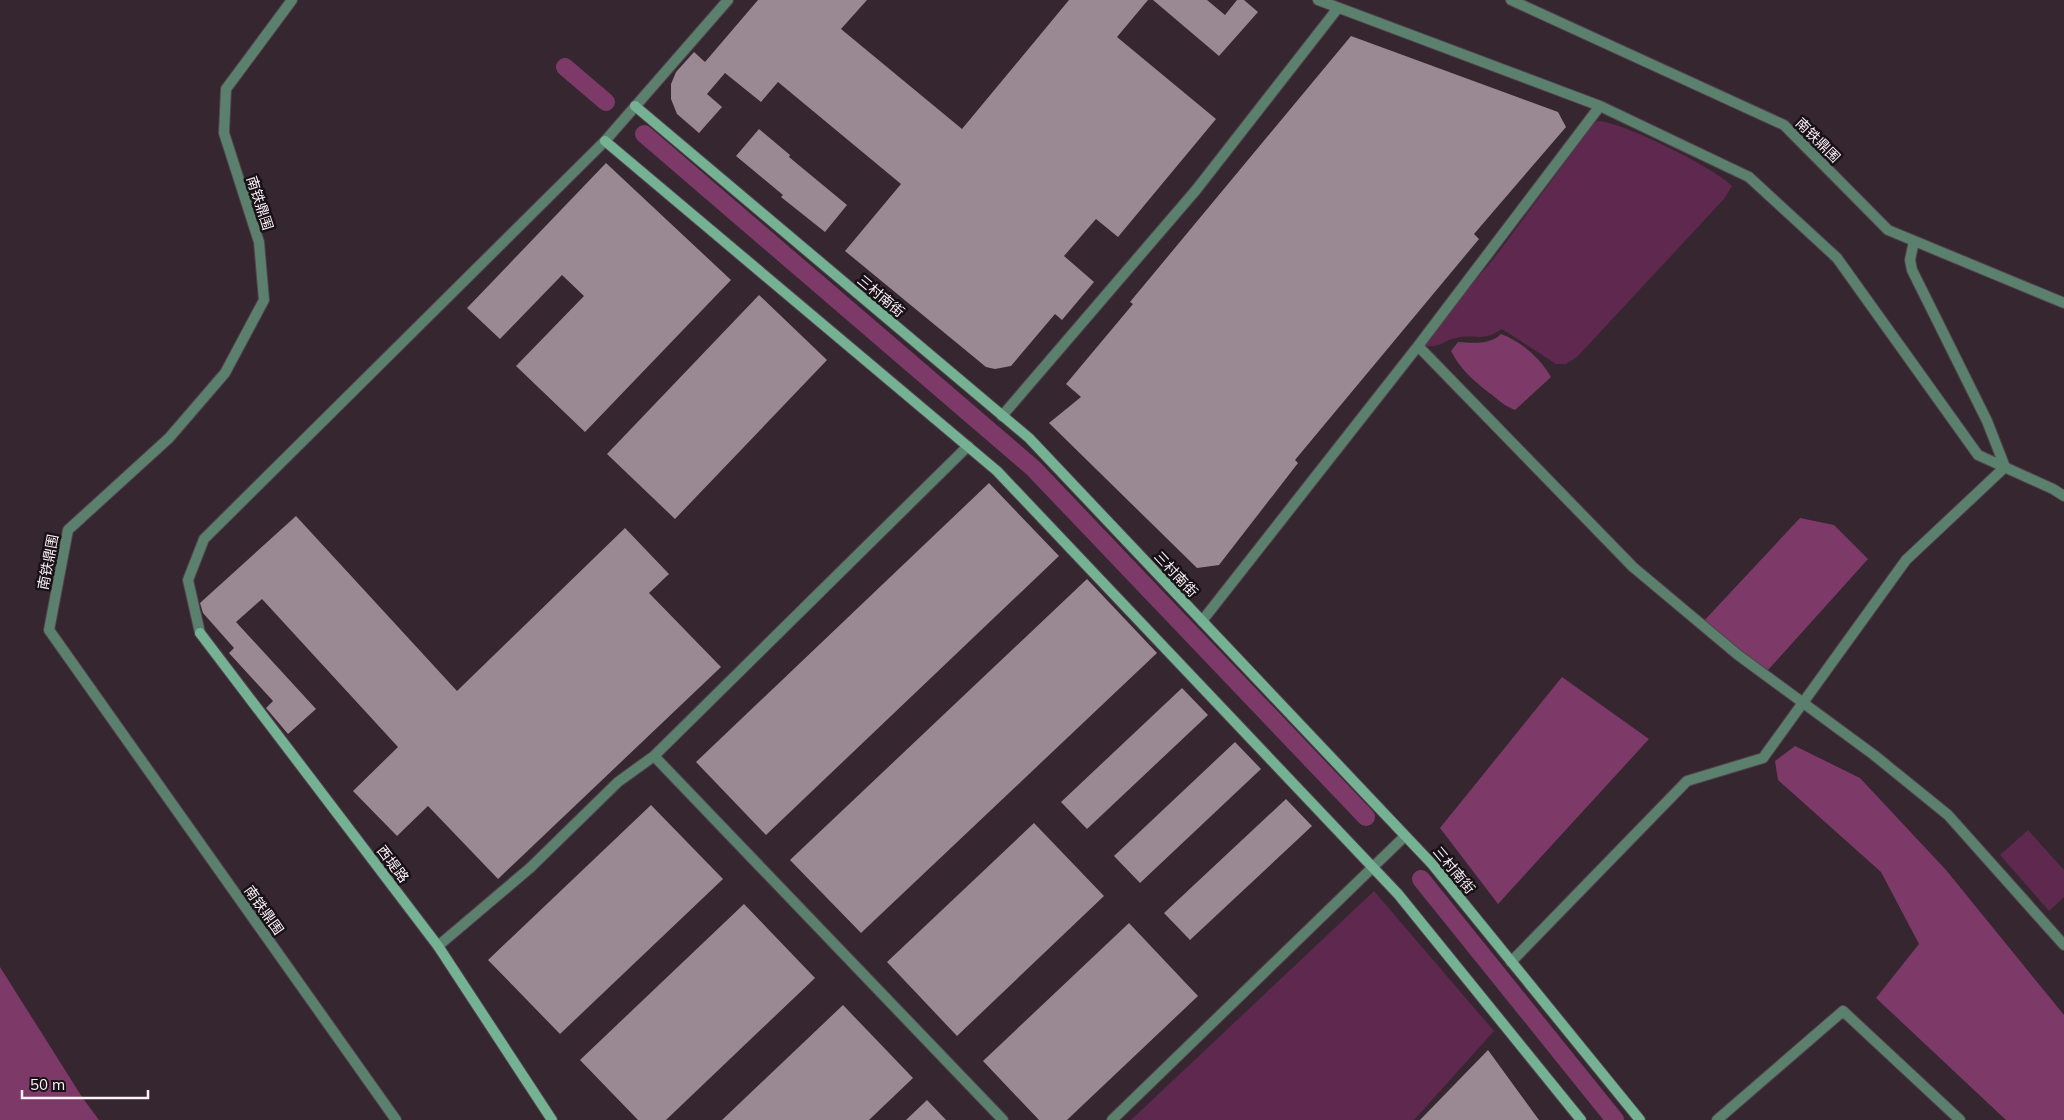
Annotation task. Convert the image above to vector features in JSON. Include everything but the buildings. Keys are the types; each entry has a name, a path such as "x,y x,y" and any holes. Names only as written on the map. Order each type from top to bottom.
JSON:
{"street":[{"name":"南铁鼎围","path":"292,0 226,88 224,133 259,242 264,300 225,373 169,438 68,530 49,630 396,1120"},
{"path":"728,0 605,140 997,471 1398,894 1580,1120"},
{"path":"1318,0 1600,106 1749,177 1837,258 1978,454 2053,488 2064,496"},
{"name":"南铁鼎围","path":"1512,0 1784,125 1888,230 2064,303"},
{"path":"1002,416 1196,190 1338,8"},
{"name":"三村南街","path":"634,106 1029,438 1432,864 1640,1120"},
{"path":"1202,621 1418,346 1600,106"},
{"name":"西堤路","path":"552,1120 438,946 200,633 188,580 204,539 605,140"},
{"path":"1914,241 1910,260 1912,270 1986,421 2005,467"},
{"path":"1418,346 1633,566 1738,656 1874,755 1948,815 2064,945"},
{"path":"438,946 530,868 618,782 654,756 968,446"},
{"path":"1511,962 1687,781 1763,758 1906,560 2005,467"},
{"path":"654,756 1003,1120"},
{"path":"1112,1120 1405,836"},
{"path":"1717,1120 1843,1011 1960,1120"}],"shaded area":[{"path":"1597,121 1625,128 1667,147 1723,178 1732,186 1724,199 1577,357 1566,364 1556,364 1502,329 1489,336 1463,337 1451,339 1436,346 1425,346 1447,314 1495,257"},
{"path":"1501,334 1516,341 1530,351 1551,377 1515,410 1482,388 1463,369 1451,351 1458,342 1486,342 1497,338"},
{"path":"1800,518 1834,525 1868,559 1768,670 1701,624"},
{"path":"1562,677 1649,739 1498,904 1440,828"},
{"path":"1795,746 1860,778 1946,870 2064,1015 2064,1120 2006,1120 1876,998 1919,944 1881,872 1778,780 1775,761"},
{"path":"2028,830 2064,870 2064,897 2049,911 2000,855"},
{"path":"1374,891 1494,1031 1414,1120 1131,1120"},
{"path":"0,967 82,1097 99,1120 0,1120"}],"waterway":[{"path":"565,67 606,102"},
{"path":"644,134 1033,468 1366,817"},
{"path":"1421,879 1615,1120"}]}
